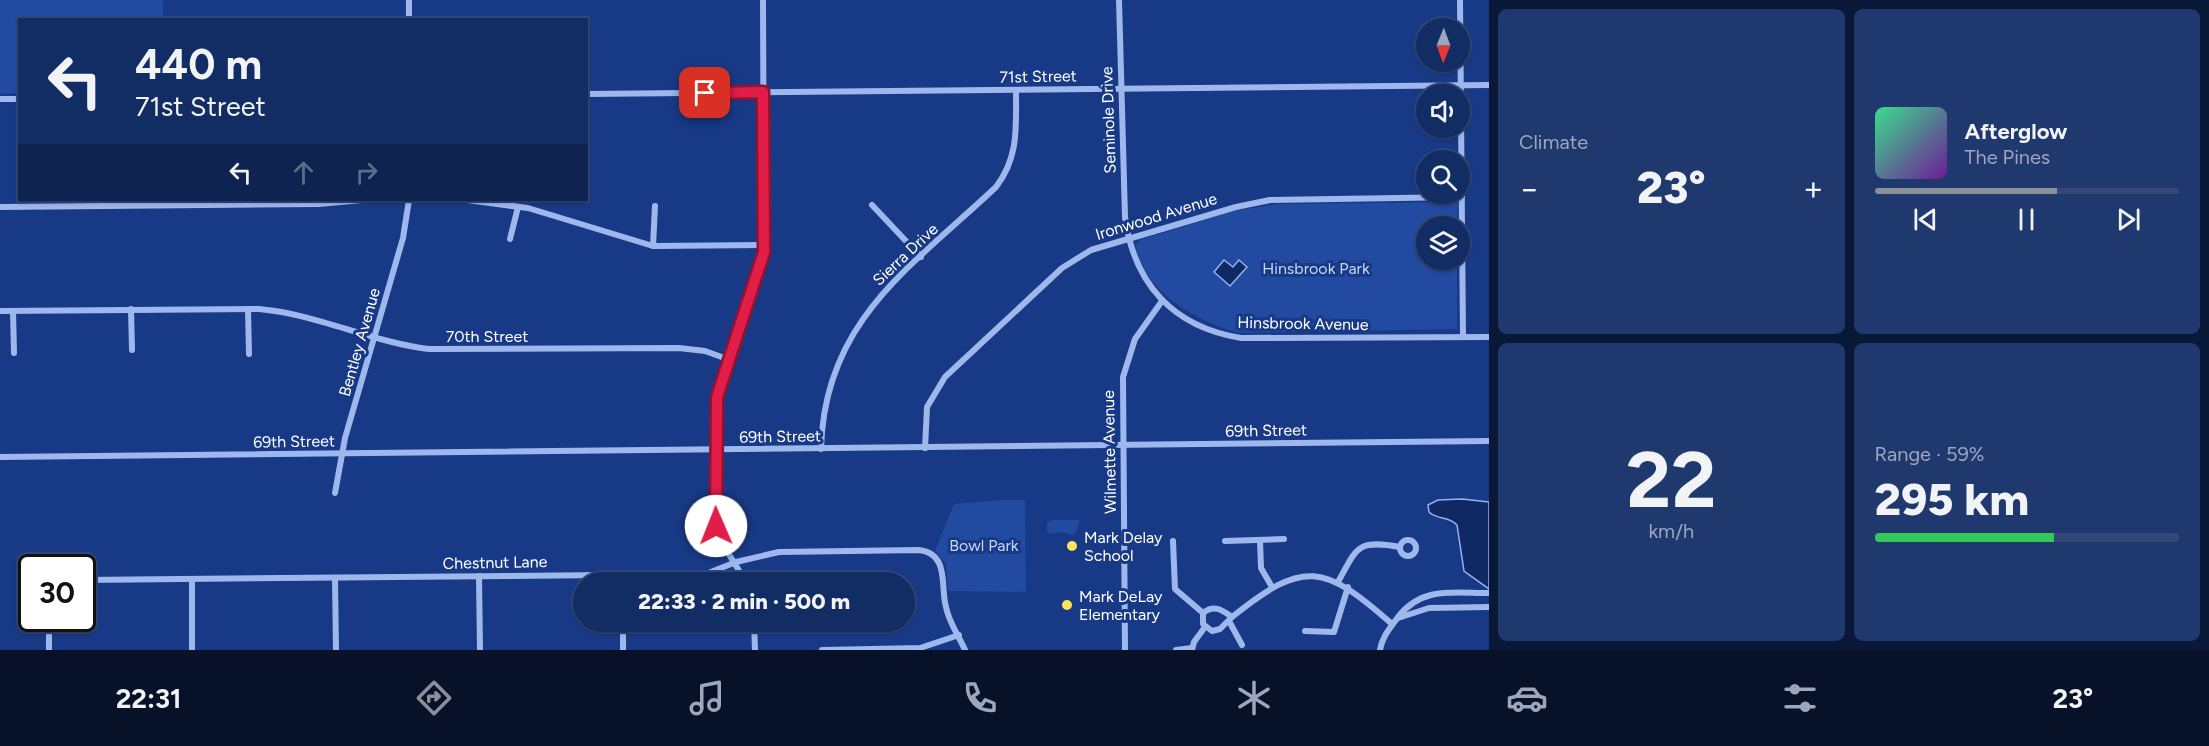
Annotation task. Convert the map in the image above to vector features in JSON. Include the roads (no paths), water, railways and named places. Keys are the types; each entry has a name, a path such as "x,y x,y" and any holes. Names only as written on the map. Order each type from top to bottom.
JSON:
{"street":[{"path":"409,0 409,18"},
{"path":"741,572 722,543 716,526 717,397 762,264 764,245 763,0"},
{"name":"Seminole Drive","path":"1119,0 1120,89 1128,238"},
{"path":"1460,0 1462,84"},
{"name":"71st Street","path":"1470,85 1489,85"},
{"name":"71st Street","path":"588,94 1416,86"},
{"name":"Sierra Drive","path":"821,449 825,404 848,340 870,306 996,187 1009,168 1015,146 1016,90"},
{"path":"0,99 18,99"},
{"name":"Ironwood Avenue","path":"925,448 927,407 945,377 1062,268 1091,250 1236,207 1270,200 1416,198"},
{"path":"0,207 319,204 351,201"},
{"name":"Bentley Avenue","path":"335,493 341,454 403,238 409,201"},
{"path":"474,201 518,207 653,246 764,245"},
{"path":"1462,204 1463,337"},
{"path":"872,205 921,257"},
{"path":"653,246 655,206"},
{"path":"510,239 518,207"},
{"name":"Hinsbrook Avenue","path":"1128,238 1140,271 1162,301 1202,327 1241,338 1489,337"},
{"name":"Wilmette Avenue","path":"1125,650 1122,388 1126,360 1134,339 1162,301"},
{"path":"131,309 132,351"},
{"path":"248,309 249,354"},
{"name":"70th Street","path":"0,311 248,309 294,314 414,347 442,350 687,348 730,360"},
{"path":"13,311 14,353"},
{"name":"69th Street","path":"0,457 1489,441"},
{"path":"1225,541 1284,539"},
{"path":"1260,540 1262,568 1272,587"},
{"path":"1173,541 1175,589 1203,613 1205,627 1194,642 1192,649 1176,650"},
{"path":"1338,582 1352,554 1364,545 1377,543 1400,546"},
{"name":"Chestnut Lane","path":"711,572 736,562 788,551 919,550 937,558 943,572 945,606 959,634"},
{"path":"479,576 480,650"},
{"name":"Chestnut Lane","path":"96,580 479,576 573,577"},
{"path":"1205,627 1216,630 1272,587 1306,577 1338,582 1348,587 1392,624"},
{"path":"335,578 336,650"},
{"path":"192,579 192,650"},
{"path":"1305,631 1334,632 1348,587"},
{"path":"1380,650 1392,624 1405,606 1424,597 1447,593 1489,594"},
{"path":"1203,613 1209,609 1218,608 1231,619 1242,645"},
{"path":"1397,618 1429,608 1489,608"},
{"path":"49,632 49,650"},
{"path":"623,632 624,650"},
{"path":"754,632 755,650"},
{"path":"822,650 912,649 935,644 959,634 965,650"}],"place":[{"name":"Mark Delay School","path":"1072,546"},
{"name":"Mark DeLay Elementary","path":"1067,605"}],"park label":[{"name":"Hinsbrook Park","path":"1316,268"},
{"name":"Bowl Park","path":"984,545"}]}
